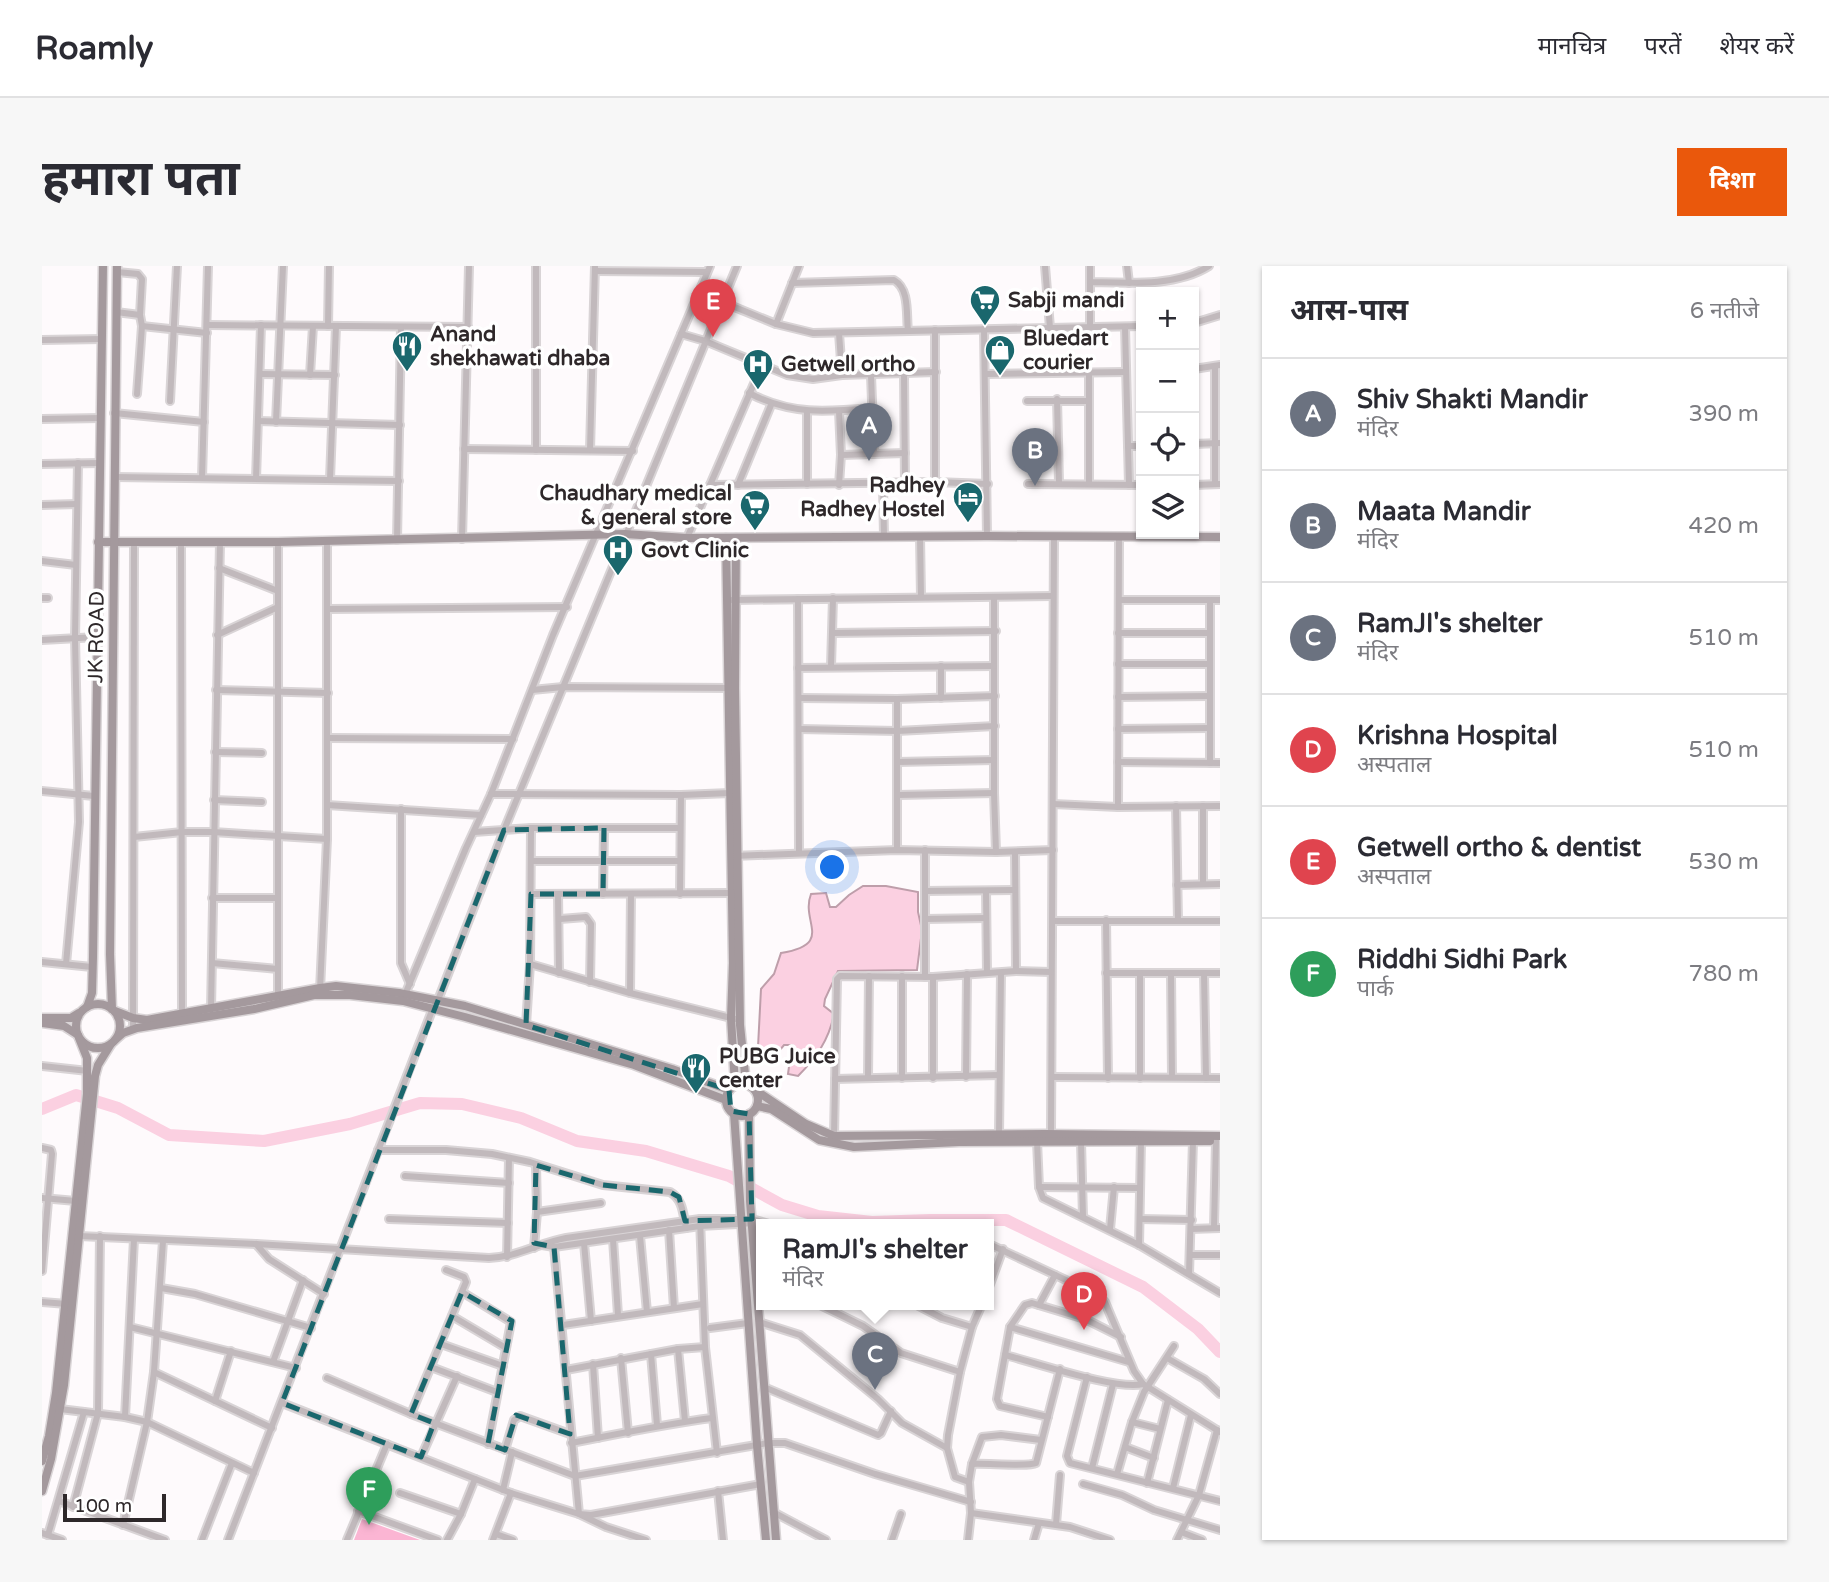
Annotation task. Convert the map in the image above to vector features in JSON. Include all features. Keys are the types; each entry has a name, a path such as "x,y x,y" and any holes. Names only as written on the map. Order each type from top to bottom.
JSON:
{"street":[{"name":"JK ROAD","path":"85,1009 92,993 103,266"},
{"path":"170,401 177,266"},
{"path":"202,478 208,266"},
{"path":"276,422 283,266"},
{"path":"328,266 335,375 330,479"},
{"path":"462,539 469,266"},
{"path":"536,266 536,450"},
{"path":"228,1540 433,1008 737,266"},
{"path":"776,324 799,266"},
{"path":"1045,266 1050,327"},
{"path":"1090,266 1090,327"},
{"path":"1127,266 1129,283"},
{"path":"1090,282 1129,283 1184,278 1197,269 1209,266"},
{"name":"JK ROAD","path":"113,1010 110,954 117,269"},
{"path":"117,269 141,276 142,326 137,394"},
{"path":"404,998 708,269 595,269 590,450"},
{"path":"792,283 894,280 905,290 908,331"},
{"path":"698,292 776,324 813,333 1136,326"},
{"path":"116,312 140,315"},
{"path":"1199,321 1220,315"},
{"path":"142,326 175,331 261,325 468,327"},
{"path":"256,479 261,325"},
{"path":"310,375 313,326"},
{"path":"397,540 401,327"},
{"path":"1125,327 1129,485"},
{"path":"984,329 987,536"},
{"path":"934,330 936,482"},
{"path":"839,333 842,375"},
{"path":"681,334 705,341 787,375 813,379 842,375 936,372"},
{"path":"42,340 102,339"},
{"path":"687,538 762,365"},
{"path":"1199,368 1217,366 1218,443 1218,484 1199,485"},
{"path":"1089,372 1089,484"},
{"path":"986,374 1126,372"},
{"path":"260,374 335,375"},
{"path":"904,374 905,484"},
{"path":"870,375 874,454"},
{"path":"750,393 771,405 807,411 872,408"},
{"path":"1057,399 1059,483"},
{"path":"1027,401 1088,401"},
{"path":"738,485 771,405"},
{"path":"807,411 807,484"},
{"path":"839,411 839,485"},
{"path":"114,412 204,422"},
{"path":"42,419 101,418"},
{"path":"258,421 400,425"},
{"path":"1199,444 1218,443"},
{"path":"1128,446 1136,446"},
{"path":"464,449 633,451"},
{"path":"841,455 905,453"},
{"path":"66,964 79,822 75,638 78,463"},
{"path":"42,464 100,463"},
{"path":"115,477 399,481"},
{"path":"710,485 936,482 988,484"},
{"path":"883,484 884,537"},
{"path":"1028,484 1136,485"},
{"path":"42,505 77,503"},
{"path":"98,542 278,542 625,534 687,538 1136,537"},
{"path":"920,536 921,597"},
{"path":"1051,1134 1054,536"},
{"path":"1199,537 1220,537"},
{"path":"726,538 732,600"},
{"path":"736,538 732,600 736,1019 732,1088 726,1100 729,1108 742,1116 749,1114 757,1105 755,1090"},
{"path":"1118,807 1119,538"},
{"path":"321,991 327,839 327,541"},
{"path":"133,1030 134,542"},
{"path":"181,542 181,1014"},
{"path":"211,1009 220,542"},
{"path":"278,542 278,996"},
{"path":"42,561 76,565"},
{"path":"219,568 278,591"},
{"path":"732,600 1052,596"},
{"path":"831,666 833,598"},
{"path":"994,598 996,852"},
{"path":"798,599 799,853"},
{"path":"1119,600 1220,600"},
{"path":"1210,600 1210,762"},
{"path":"217,635 278,607"},
{"path":"328,609 567,607"},
{"path":"833,633 996,631"},
{"path":"1118,633 1210,633"},
{"path":"42,640 97,637"},
{"path":"1118,664 1210,664"},
{"path":"941,666 941,698"},
{"path":"798,668 994,666"},
{"path":"532,690 563,687 732,688"},
{"path":"732,688 730,793 735,856 731,893 733,963 736,1019 746,1084 806,1125 834,1136 1051,1134 1219,1139"},
{"path":"216,690 328,693"},
{"path":"800,698 995,696"},
{"path":"1118,697 1210,696"},
{"path":"897,699 897,850"},
{"path":"800,729 897,731 995,726"},
{"path":"1118,729 1210,728"},
{"path":"327,738 513,738"},
{"path":"215,752 262,753"},
{"path":"897,762 994,760"},
{"path":"1118,762 1220,762"},
{"path":"42,791 94,796"},
{"path":"491,794 730,793"},
{"path":"898,795 994,793"},
{"path":"680,894 681,795"},
{"path":"214,800 262,802"},
{"path":"1053,804 1118,807 1220,806"},
{"path":"327,805 481,815"},
{"path":"1176,806 1178,921"},
{"path":"1203,806 1203,884"},
{"path":"401,809 401,963 410,984"},
{"path":"474,832 531,828 680,828"},
{"path":"526,1025 530,964 531,828"},
{"path":"603,894 604,828"},
{"path":"134,837 213,832 327,839"},
{"path":"735,856 897,850 1053,850"},
{"path":"925,850 925,919 933,1078"},
{"path":"1014,852 1016,971"},
{"path":"531,860 680,861"},
{"path":"1177,885 1220,884"},
{"path":"925,891 1014,890"},
{"path":"986,891 987,973"},
{"path":"531,894 731,893"},
{"path":"558,894 559,973"},
{"path":"630,993 631,894"},
{"path":"212,898 278,898"},
{"path":"560,919 586,917 591,924 590,982"},
{"path":"925,919 986,919"},
{"path":"1106,920 1108,1078"},
{"path":"1053,921 1220,921"},
{"path":"42,962 92,967"},
{"path":"212,963 278,969"},
{"path":"530,964 630,993 736,1019"},
{"path":"834,1136 837,979 844,974 929,977 1016,971 1051,972"},
{"path":"1204,972 1206,1078"},
{"path":"1106,973 1220,972"},
{"path":"999,1135 1001,973"},
{"path":"1140,973 1140,1078"},
{"path":"966,1077 967,974"},
{"path":"1171,974 1172,1077"},
{"path":"868,1078 869,976"},
{"path":"902,976 902,1078"},
{"path":"42,1020 64,1026 90,1047 98,1048 133,1030 321,991"},
{"path":"42,1020 71,1018 97,1004 133,1018 147,1020 278,996 321,991 438,1000 732,1088 746,1084"},
{"path":"404,998 634,1065 726,1100"},
{"path":"42,1461 56,1393 79,1236 90,1094 86,1051 76,1022 85,1009"},
{"path":"90,1094 98,1065 113,1042 120,1022 113,1010"},
{"path":"42,1066 88,1071"},
{"path":"835,1079 999,1075"},
{"path":"1053,1077 1220,1078"},
{"path":"757,1105 771,1109 819,1140 841,1146 1219,1139"},
{"path":"734,1113 745,1202 755,1222 756,1238"},
{"path":"749,1114 745,1202 741,1222 765,1540"},
{"path":"1140,1219 1217,1228 1219,1139"},
{"path":"1037,1141 1039,1187 1043,1198 1110,1229 1220,1293"},
{"path":"1139,1245 1141,1141"},
{"path":"1189,1274 1193,1141"},
{"path":"1081,1142 1083,1217"},
{"path":"42,1148 51,1150 52,1154 45,1198 42,1272"},
{"path":"378,1150 446,1150 492,1154 603,1185 670,1192 678,1196 685,1224"},
{"path":"507,1257 509,1158"},
{"path":"534,1248 537,1212 536,1165"},
{"path":"42,1491 60,1409 76,1201 83,1172"},
{"path":"405,1176 509,1183"},
{"path":"1039,1187 1140,1188"},
{"path":"1110,1229 1114,1187"},
{"path":"45,1198 76,1201"},
{"path":"537,1212 601,1203"},
{"path":"389,1219 508,1223"},
{"path":"79,1236 507,1257 566,1238 700,1222 755,1222"},
{"path":"700,1222 705,1347 717,1453"},
{"path":"542,1245 554,1247 640,1236 685,1224"},
{"path":"669,1230 674,1307"},
{"path":"73,1507 97,1413 100,1236"},
{"path":"640,1236 647,1312"},
{"path":"125,1416 134,1239"},
{"path":"613,1239 618,1315"},
{"path":"123,1525 147,1422 158,1333 163,1241"},
{"path":"584,1243 591,1321"},
{"path":"256,1244 269,1259 324,1294"},
{"path":"994,1246 1098,1296 1105,1302 1129,1362 1145,1385 1218,1431 1199,1495 1177,1540"},
{"path":"554,1247 579,1514"},
{"path":"994,1273 1003,1249"},
{"path":"1191,1255 1220,1255"},
{"path":"411,1414 466,1279 446,1270"},
{"path":"1039,1305 1055,1275"},
{"path":"273,1362 303,1280"},
{"path":"1208,1286 1220,1286"},
{"path":"161,1288 195,1294 311,1328"},
{"path":"462,1292 510,1320 511,1324 488,1444"},
{"path":"42,1302 68,1305"},
{"path":"1048,1417 1000,1406 997,1399 1010,1327 1025,1305 1032,1303 1086,1319 1121,1337"},
{"path":"563,1325 703,1304"},
{"path":"759,1310 776,1540"},
{"path":"830,1310 863,1326 901,1353 960,1371"},
{"path":"927,1310 972,1327"},
{"path":"970,1482 955,1477 947,1448 960,1371 979,1310"},
{"path":"452,1316 506,1348"},
{"path":"759,1322 800,1335 902,1423 947,1448"},
{"path":"710,1328 748,1323 750,1328"},
{"path":"130,1327 296,1368"},
{"path":"1010,1327 1129,1362"},
{"path":"441,1344 503,1366"},
{"path":"1117,1475 1145,1385 1174,1346"},
{"path":"566,1370 621,1358 705,1347"},
{"path":"678,1349 685,1421"},
{"path":"215,1401 231,1351"},
{"path":"651,1354 657,1425"},
{"path":"1005,1354 1113,1384 1145,1385"},
{"path":"621,1358 628,1433"},
{"path":"1167,1358 1204,1379 1220,1394"},
{"path":"593,1364 598,1438"},
{"path":"431,1367 497,1392"},
{"path":"972,1464 1036,1463 1060,1369"},
{"path":"154,1372 272,1429"},
{"path":"421,1457 457,1376"},
{"path":"1087,1377 1067,1457 1070,1463 1220,1501"},
{"path":"327,1378 411,1414 575,1476 768,1443 785,1443 875,1475 971,1502"},
{"path":"1092,1468 1113,1384"},
{"path":"764,1387 878,1435 891,1411"},
{"path":"1147,1482 1168,1400"},
{"path":"282,1403 503,1490 579,1514 606,1527 646,1540"},
{"path":"60,1409 125,1416 147,1422 254,1473"},
{"path":"62,1540 45,1534 59,1501 84,1412"},
{"path":"1173,1488 1191,1415"},
{"path":"503,1490 514,1420 520,1416 570,1434"},
{"path":"571,1443 657,1425 712,1418"},
{"path":"1132,1422 1160,1429"},
{"path":"968,1540 972,1464 982,1437 1001,1435 1041,1440"},
{"path":"76,1444 90,1448"},
{"path":"347,1540 387,1444"},
{"path":"1125,1447 1154,1458"},
{"path":"202,1540 232,1463"},
{"path":"1056,1524 1060,1475"},
{"path":"447,1540 475,1479"},
{"path":"579,1514 591,1515 761,1484"},
{"path":"1083,1484 1122,1495 1186,1521 1220,1530"},
{"path":"718,1491 723,1540"},
{"path":"400,1493 461,1514"},
{"path":"511,1493 495,1537 513,1540"},
{"path":"59,1501 165,1540"},
{"path":"358,1511 438,1540"},
{"path":"773,1512 826,1540"},
{"path":"971,1513 1056,1524 1110,1540"},
{"path":"892,1540 901,1514"},
{"path":"1034,1540 1039,1523"},
{"path":"1077,1540 1080,1530"},
{"path":"1181,1532 1202,1540"}],"highlighted area":[{"path":"604,828 603,894 531,894 526,1025 729,1090 731,1111 749,1114 752,1219 685,1221 679,1197 670,1192 603,1185 536,1165 534,1243 554,1247 570,1434 516,1415 505,1450 488,1444 512,1321 462,1292 411,1414 434,1423 421,1457 282,1403 504,830"}],"shaded area":[{"path":"863,886 886,886 918,892 922,930 917,970 838,971 824,1006 834,1014 832,1023 821,1048 811,1062 798,1076 788,1074 792,1045 784,1045 775,1056 762,1062 758,1047 761,989 774,974 781,953 807,944 811,938 811,894 826,893 830,907 836,907"},
{"path":"362,1519 420,1540 354,1540"}],"waterway":[{"path":"42,1109 76,1095 118,1108 169,1135 264,1141 350,1124 420,1103 462,1104 521,1118 577,1141 646,1151 729,1176 782,1205 818,1216 845,1219"},
{"path":"994,1220 1006,1220 1143,1287 1198,1329 1220,1352"}],"place":[{"name":"Sabji mandi","path":"985,327"},
{"name":"Getwell ortho & dentist","path":"713,337"},
{"name":"Anand shekhawati dhaba","path":"407,373"},
{"name":"Bluedart courier","path":"1000,377"},
{"name":"Getwell ortho","path":"758,391"},
{"name":"Shiv Shakti Mandir","path":"869,461"},
{"name":"Maata Mandir","path":"1035,486"},
{"name":"Radhey Radhey Hostel","path":"968,524"},
{"name":"Chaudhary medical & general store","path":"755,532"},
{"name":"Govt Clinic","path":"618,577"},
{"name":"PUBG Juice center","path":"696,1095"},
{"name":"Krishna Hospital","path":"1084,1330"},
{"name":"RamJI's shelter","path":"875,1390"},
{"name":"Riddhi Sidhi Park","path":"369,1525"}]}
